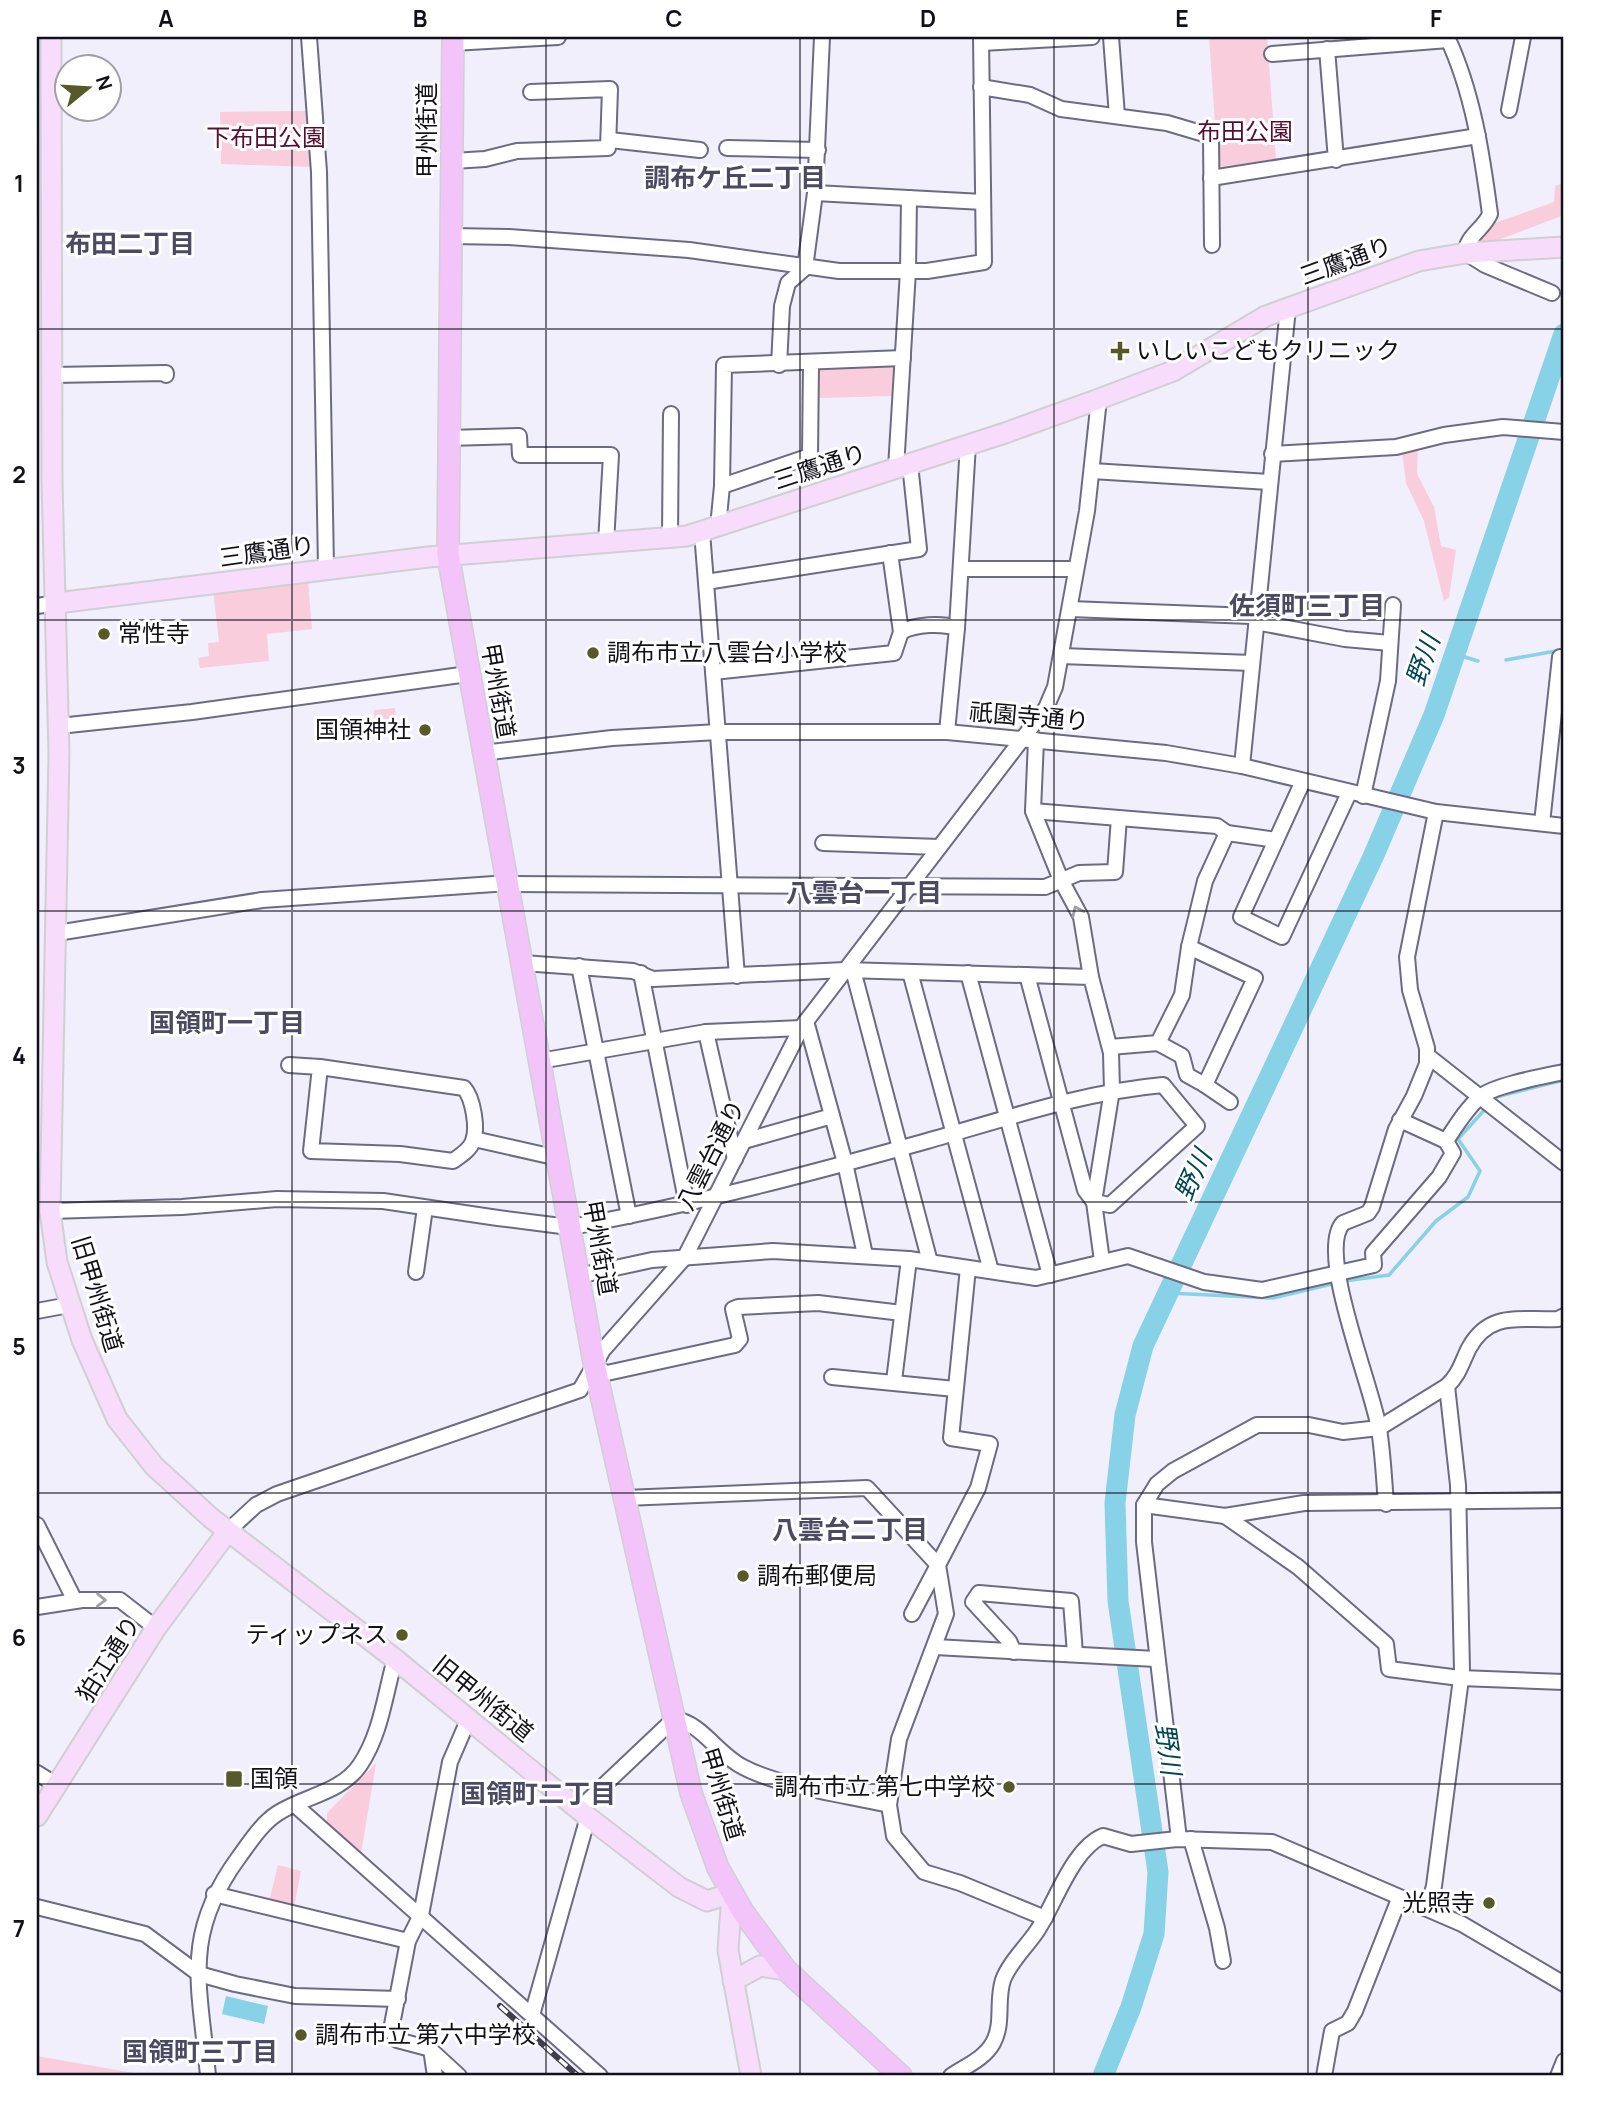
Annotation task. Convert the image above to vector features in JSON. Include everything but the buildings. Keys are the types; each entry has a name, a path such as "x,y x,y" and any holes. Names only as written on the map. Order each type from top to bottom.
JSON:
{"highway":[{"name":"甲州街道","path":"453,40 447,438 448,555 468,674 509,886 578,1276 599,1359 605,1407 691,1793 718,1868 743,1912 786,1970"},
{"path":"786,1970 901,2076"}],"main road":[{"name":"旧甲州街道","path":"51,37 52,375 59,726 57,933 44,1095 50,1211 57,1262 69,1305 107,1397 135,1445 228,1531 395,1659 583,1813 679,1887 707,1901 732,1893"},
{"name":"三鷹通り","path":"57,603 266,578 326,568 448,555 670,538 710,529 1099,399 1173,371 1266,316 1419,261 1466,253 1564,247"},
{"name":"狛江通り","path":"37,1816 156,1628 228,1531"},
{"path":"732,1893 731,1973 746,2034 751,2076"},
{"path":"740,2076 736,2044 720,1982 731,1973 760,1966 786,1970"},
{"path":"731,1973 750,2001 762,2076"}],"street":[{"path":"309,37 319,172 326,568"},
{"path":"453,40 558,37"},
{"path":"779,365 782,306 788,283 805,268 815,193 822,37"},
{"path":"452,236 509,237 689,250 805,268 908,271 984,262 981,40 1092,37"},
{"path":"1111,37 1116,116"},
{"path":"1509,110 1523,37"},
{"path":"1272,54 1448,38 1461,69 1478,136 1490,214 1487,222 1467,243 1466,253 1493,269 1552,293"},
{"path":"1327,49 1336,160"},
{"path":"981,87 1030,96 1061,109 1167,123 1211,136 1212,245"},
{"path":"453,161 485,159 517,151 608,148 610,89 531,92"},
{"path":"1212,178 1478,136"},
{"path":"610,140 700,150"},
{"path":"727,148 818,150"},
{"path":"815,193 983,202"},
{"path":"706,582 919,549 903,466 903,358 909,198"},
{"path":"1242,766 1288,308"},
{"path":"737,975 706,582 710,529 722,486 724,365 779,365 903,358"},
{"path":"722,486 810,456 811,363"},
{"path":"52,375 138,376 166,373 166,376"},
{"name":"八雲台通り","path":"228,1531 256,1505 277,1494 580,1390 599,1359 685,1256 803,1024 849,970 939,846 1029,739 1046,708 1061,656 1070,609 1092,471 1099,399"},
{"path":"670,538 671,414"},
{"path":"1272,454 1396,447 1444,435 1506,428 1558,431"},
{"path":"447,438 519,436 520,455 611,455 606,543"},
{"path":"947,732 962,569 968,444"},
{"path":"1092,471 1269,482"},
{"path":"713,672 894,653 901,632 890,553"},
{"path":"962,569 1076,569"},
{"path":"37,606 57,603"},
{"path":"1303,781 1241,917 1282,937 1363,796 1388,681 1393,605"},
{"path":"1070,609 1251,616 1261,623 1345,639 1390,643"},
{"path":"901,632 909,628 934,626 957,628"},
{"path":"1061,656 1252,663"},
{"path":"1542,823 1560,657"},
{"path":"59,726 192,712 468,674"},
{"name":"祇園寺通り","path":"482,753 612,738 718,732 947,732 1166,753 1242,766 1429,811 1564,826"},
{"path":"1029,739 1033,811 1061,880 1081,917 1091,978 1110,1047 1112,1090 1094,1202 1102,1261"},
{"path":"1033,811 1217,826 1227,833 1276,841"},
{"path":"1386,1504 1379,1428 1336,1271 1335,1241 1338,1228 1372,1207 1400,1120 1414,1096 1428,1056 1410,990 1407,957 1429,811"},
{"path":"57,933 262,901 358,892 509,886 1045,887 1079,873 1115,872 1119,818"},
{"path":"1158,1043 1182,995 1189,947 1205,881 1227,833"},
{"path":"823,843 939,846"},
{"path":"1189,947 1255,978 1205,1085"},
{"path":"523,963 579,966 641,974 653,979 849,970 1091,978"},
{"path":"579,966 629,1216"},
{"path":"849,970 930,1262"},
{"path":"911,972 991,1271"},
{"path":"968,973 1050,1275"},
{"path":"641,974 687,1205"},
{"path":"50,1211 182,1207 276,1199 383,1201 569,1227 715,1199 1007,1118 1062,1104 1112,1090 1163,1085 1198,1126 1110,1205 1094,1202 1085,1190 1062,1104 1027,975"},
{"path":"540,1061 706,1032 803,1024 845,1163 865,1255"},
{"path":"706,1032 735,1159"},
{"path":"1110,1047 1158,1043 1182,1056 1187,1075 1230,1102"},
{"path":"1428,1056 1482,1095 1564,1163"},
{"path":"289,1065 320,1066 464,1088 470,1094 474,1139 469,1149 453,1161 400,1154 311,1151 320,1066"},
{"path":"1446,1141 1462,1116 1482,1095 1538,1077 1564,1072"},
{"path":"744,1141 832,1116"},
{"path":"578,1276 652,1260 773,1251 909,1259 1035,1278 1128,1256 1200,1281 1262,1290 1336,1271 1374,1265 1373,1253 1439,1177 1453,1153 1446,1141 1400,1120"},
{"path":"474,1139 558,1158"},
{"path":"416,1272 425,1208"},
{"path":"894,1381 909,1259"},
{"path":"912,1614 978,1488 990,1444 951,1438 968,1268"},
{"path":"599,1359 735,1346 740,1339 733,1310 738,1307 818,1303 902,1313"},
{"path":"37,1311 69,1305"},
{"path":"1223,1961 1217,1928 1183,1839 1154,1659 1146,1579 1144,1504 1157,1484 1173,1471 1257,1425 1309,1425 1343,1432 1379,1428 1456,1378 1475,1338 1495,1321 1558,1319 1564,1316"},
{"path":"832,1377 955,1389"},
{"path":"1428,1907 1434,1886 1461,1678 1457,1503 1447,1386"},
{"path":"625,1498 867,1488 939,1564 946,1614 899,1739 889,1805 894,1836 924,1872 960,1883 1045,1918"},
{"path":"1144,1504 1225,1516 1304,1503 1564,1500"},
{"path":"1225,1516 1298,1567 1386,1644 1389,1669 1461,1678 1564,1682"},
{"path":"37,1525 75,1601"},
{"path":"1014,1652 1009,1641 973,1602 979,1594 1070,1601 1075,1654"},
{"path":"37,1607 75,1601 120,1600 156,1628"},
{"path":"935,1647 1154,1659"},
{"path":"208,2076 197,1955 214,1894 253,1838 276,1814 332,1789 358,1768 373,1742 395,1659"},
{"path":"459,2076 431,2049 397,2040 391,2030 408,1941 421,1914 450,1762 468,1718"},
{"path":"532,2015 583,1813 674,1719 688,1721 726,1757 743,1768 889,1805"},
{"path":"37,1773 58,1786"},
{"path":"295,1805 421,1914 600,2076"},
{"path":"951,2076 985,2055 993,2044 999,2028 1003,1980 1045,1918 1065,1878 1094,1840 1103,1836 1131,1844 1183,1839 1272,1842 1399,1899 1428,1907 1564,1984"},
{"path":"214,1894 408,1941"},
{"path":"1324,2076 1332,2031 1348,2024 1355,2011 1399,1899"},
{"path":"37,1908 145,1934 199,1974 295,1996 398,1999"},
{"path":"434,2053 435,2076"},
{"path":"1558,2076 1564,2061"}],"green space":[{"name":"布田公園","path":"1209,37 1267,37 1276,160 1218,167"},
{"name":"下布田公園","path":"309,111 313,167 221,164 220,112"},
{"path":"1564,183 1564,215 1490,243 1476,244 1474,239 1492,224 1554,202 1555,186"},
{"path":"896,366 894,396 818,398 817,369"},
{"path":"1418,447 1417,474 1434,507 1441,546 1456,550 1449,597 1444,601 1424,521 1406,483 1402,451"},
{"path":"308,581 312,629 267,634 269,661 200,668 198,658 209,656 208,643 219,642 213,590"},
{"path":"395,708 397,732 375,733 374,710"},
{"path":"376,1763 361,1854 327,1825 327,1813"},
{"path":"278,1865 301,1871 294,1907 269,1902"},
{"path":"37,2056 139,2074 37,2076"}],"water":[{"path":"226,1996 268,2006 264,2024 222,2014"}],"waterway":[{"name":"野川","path":"1103,2076 1131,2007 1154,1934 1158,1872 1118,1601 1115,1503 1125,1415 1143,1346 1373,857 1434,715 1564,334"},
{"path":"1506,660 1556,651"},
{"path":"1455,654 1478,661"},
{"path":"1493,1101 1496,1097 1564,1080"},
{"path":"1344,1281 1389,1275 1436,1221 1468,1197 1480,1171 1458,1139 1488,1106"},
{"path":"1168,1293 1273,1298 1336,1283"}],"railway":[{"path":"500,2006 578,2076"}],"place":[{"name":"いしいこどもクリニック","path":"1120,351"},
{"name":"常性寺","path":"104,634"},
{"name":"調布市立八雲台小学校","path":"593,653"},
{"name":"国領神社","path":"425,730"},
{"name":"調布郵便局","path":"743,1576"},
{"name":"ティップネス","path":"402,1635"},
{"name":"国領","path":"234,1779"},
{"name":"調布市立 第七中学校","path":"1009,1787"},
{"name":"光照寺","path":"1489,1903"},
{"name":"調布市立 第六中学校","path":"301,2035"}],"district":[{"name":"調布ケ丘二丁目","path":"735,178"},
{"name":"布田二丁目","path":"130,244"},
{"name":"佐須町三丁目","path":"1307,606"},
{"name":"八雲台一丁目","path":"864,893"},
{"name":"国領町一丁目","path":"227,1023"},
{"name":"八雲台二丁目","path":"850,1530"},
{"name":"国領町二丁目","path":"538,1794"},
{"name":"国領町三丁目","path":"200,2052"}]}
